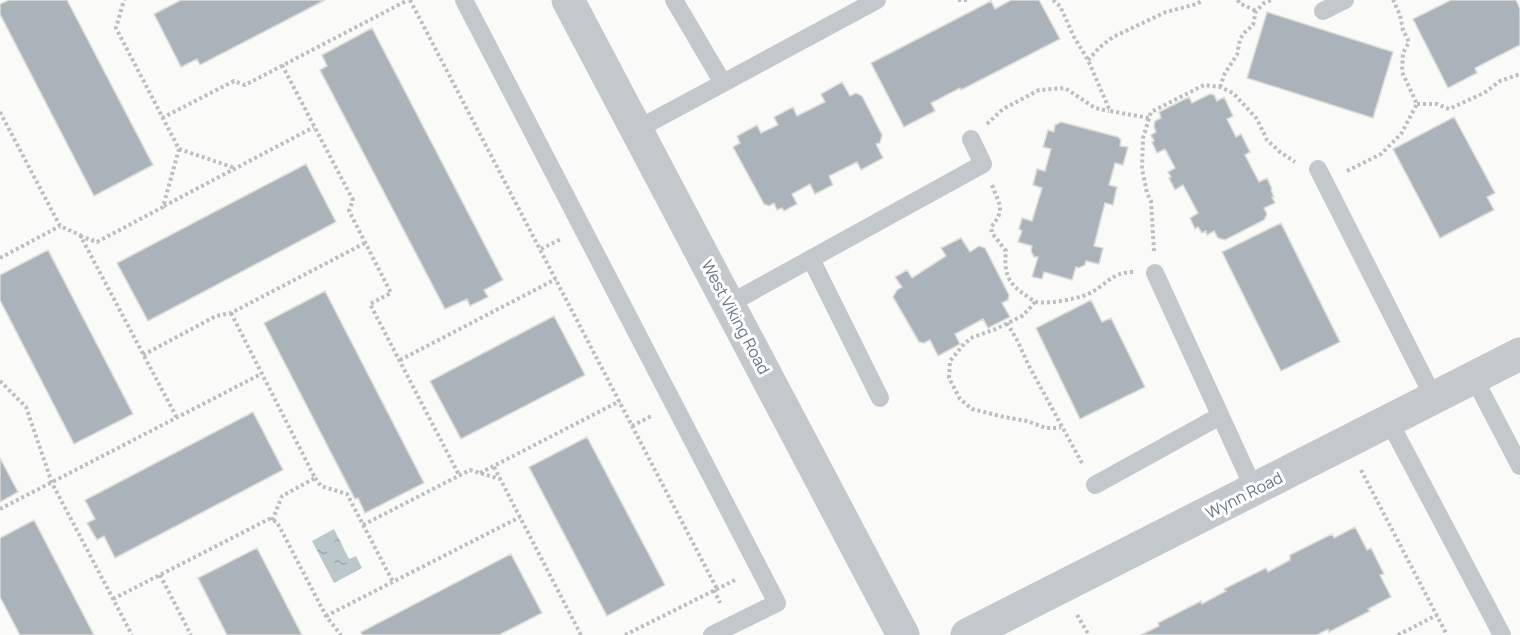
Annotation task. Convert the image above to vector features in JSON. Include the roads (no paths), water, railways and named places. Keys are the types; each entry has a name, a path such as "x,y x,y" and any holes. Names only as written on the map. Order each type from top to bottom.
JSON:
{"street":[{"name":"West Viking Road","path":"568,0 903,635"},
{"name":"Wynn Road","path":"967,635 1520,354"}],"lane":[{"path":"464,0 777,603 712,635"},
{"path":"675,0 723,83"},
{"path":"636,130 877,0"},
{"path":"1323,11 1345,0"},
{"path":"729,304 983,164 970,139"},
{"path":"1322,175 1434,398"},
{"path":"811,259 880,398"},
{"path":"1155,273 1254,489"},
{"path":"1474,378 1520,466"},
{"path":"1095,485 1220,416"},
{"path":"1389,421 1502,635"}],"water":[{"path":"334,529 349,559 356,556 362,568 334,583 312,541"}]}
